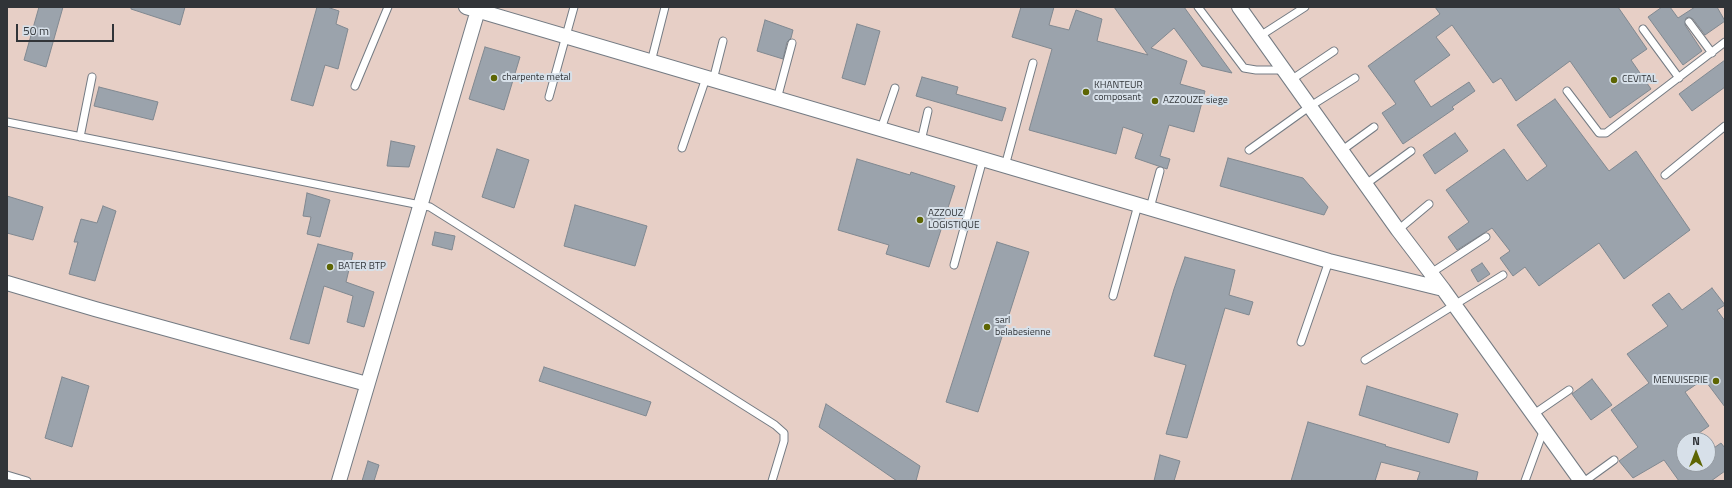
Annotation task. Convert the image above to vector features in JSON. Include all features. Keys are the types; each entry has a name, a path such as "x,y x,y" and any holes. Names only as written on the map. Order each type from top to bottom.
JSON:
{"street":[{"path":"1239,7 1341,151 1454,304 1581,481"},
{"path":"339,481 421,204 474,8 651,62 1329,261 1443,289"},
{"path":"7,283 367,384"}],"lane":[{"path":"355,86 388,7"},
{"path":"549,97 567,37 574,7"},
{"path":"651,62 665,7"},
{"path":"1198,7 1244,68 1287,74 1334,52"},
{"path":"1260,36 1305,7"},
{"path":"1689,22 1712,53"},
{"path":"1643,29 1679,78"},
{"path":"682,148 710,79 723,41"},
{"path":"1567,91 1602,134 1679,78 1725,42"},
{"path":"777,99 792,43"},
{"path":"1005,166 1033,63"},
{"path":"80,137 92,77"},
{"path":"1249,150 1310,107 1355,78"},
{"path":"881,129 895,88"},
{"path":"921,141 928,111"},
{"path":"7,122 421,204 441,212 784,432 784,441 772,481"},
{"path":"1666,175 1725,126"},
{"path":"1341,151 1374,127"},
{"path":"1366,184 1411,151"},
{"path":"954,265 982,159"},
{"path":"1112,296 1144,206 1160,171"},
{"path":"1398,230 1429,204"},
{"path":"1431,273 1486,237"},
{"path":"1301,342 1329,261"},
{"path":"1365,360 1503,275"},
{"path":"1534,414 1569,390"},
{"path":"1525,481 1544,429"},
{"path":"1585,481 1614,460"},
{"path":"7,475 27,481"}],"shaded area":[{"path":"7,7 1725,7 1725,481 7,481"}],"building":[{"path":"39,7 63,7 46,67 24,60"},
{"path":"131,7 185,7 180,25 131,9"},
{"path":"317,7 327,7 339,11 336,24 348,29 338,69 325,65 313,106 291,100"},
{"path":"1021,7 1054,7 1049,25 1069,30 1076,10 1102,19 1097,41 1148,55 1114,7 1184,7 1232,73 1202,66 1174,28 1151,48 1187,61 1180,84 1205,91 1194,132 1169,125 1160,156 1170,159 1167,169 1135,158 1143,134 1123,127 1116,154 1029,130 1052,49 1012,37"},
{"path":"1435,7 1618,7 1647,49 1631,60 1651,89 1610,118 1570,61 1516,101 1501,78 1493,83 1452,25 1436,37 1450,55 1414,81 1431,107 1469,82 1475,91 1452,107 1454,109 1403,144 1382,113 1396,104 1368,66 1440,14"},
{"path":"1662,7 1670,7 1678,18 1695,7 1717,7 1725,21 1705,35 1693,19 1689,17 1686,18 1685,25 1702,51 1683,65 1648,17"},
{"path":"765,20 793,30 791,38 787,42 783,59 757,51"},
{"path":"857,24 880,31 865,85 842,78"},
{"name":"charpente metal","path":"485,47 520,57 504,110 469,99"},
{"path":"1725,60 1725,87 1692,111 1679,94"},
{"path":"922,77 958,87 956,94 1006,108 1002,121 916,96"},
{"path":"99,87 158,102 153,120 94,106"},
{"path":"1555,99 1609,171 1636,151 1690,230 1624,279 1599,243 1539,286 1525,267 1513,276 1500,258 1510,251 1492,228 1457,250 1448,237 1469,222 1446,190 1504,149 1527,181 1547,166 1517,125"},
{"path":"1455,133 1468,151 1435,174 1423,155"},
{"path":"391,141 415,146 409,167 387,166"},
{"path":"497,149 529,160 514,208 482,197"},
{"path":"1228,158 1303,178 1328,207 1324,215 1220,186"},
{"path":"857,159 910,175 911,172 955,186 929,267 886,254 889,245 838,230"},
{"path":"307,193 330,200 320,237 307,234 311,217 303,216"},
{"path":"7,196 43,207 33,240 7,233"},
{"path":"575,205 647,226 635,266 564,246"},
{"path":"103,206 116,211 95,281 69,274 78,242 74,242 81,219 97,223"},
{"path":"435,232 455,236 452,250 432,245"},
{"name":"sarl belabesienne","path":"997,242 1029,252 978,412 946,402"},
{"path":"318,244 353,253 346,282 374,292 364,327 347,322 353,296 324,286 309,344 290,339"},
{"path":"1185,257 1235,270 1229,295 1253,302 1249,315 1225,308 1187,438 1166,434 1186,365 1154,356"},
{"path":"1482,263 1490,274 1478,282 1471,270"},
{"path":"1712,288 1725,305 1717,310 1725,321 1725,407 1704,379 1685,392 1709,426 1700,432 1676,432 1676,472 1716,472 1716,446 1721,443 1725,448 1725,471 1711,481 1679,481 1664,460 1633,478 1619,461 1638,447 1611,410 1649,383 1627,354 1668,326 1652,305 1669,293 1682,310"},
{"path":"544,367 651,402 646,416 539,381"},
{"path":"62,377 89,386 72,447 45,438"},
{"path":"1592,379 1612,405 1591,420 1572,394"},
{"path":"1367,386 1458,414 1449,443 1359,415"},
{"path":"826,404 920,466 916,481 897,481 819,427"},
{"path":"1308,422 1386,445 1385,446 1478,472 1476,481 1417,481 1420,472 1381,462 1375,481 1291,481"},
{"path":"1160,455 1180,461 1174,481 1154,481"},
{"path":"368,461 379,465 374,481 362,481"}],"place":[{"name":"charpente metal","path":"494,78"},
{"name":"CEVITAL","path":"1614,80"},
{"name":"KHANTEUR composant","path":"1086,92"},
{"name":"AZZOUZE siege","path":"1155,101"},
{"name":"AZZOUZ LOGISTIQUE","path":"920,220"},
{"name":"BATER BTP","path":"330,267"},
{"name":"sarl belabesienne","path":"987,327"},
{"name":"MENUISERIE","path":"1716,381"}]}
